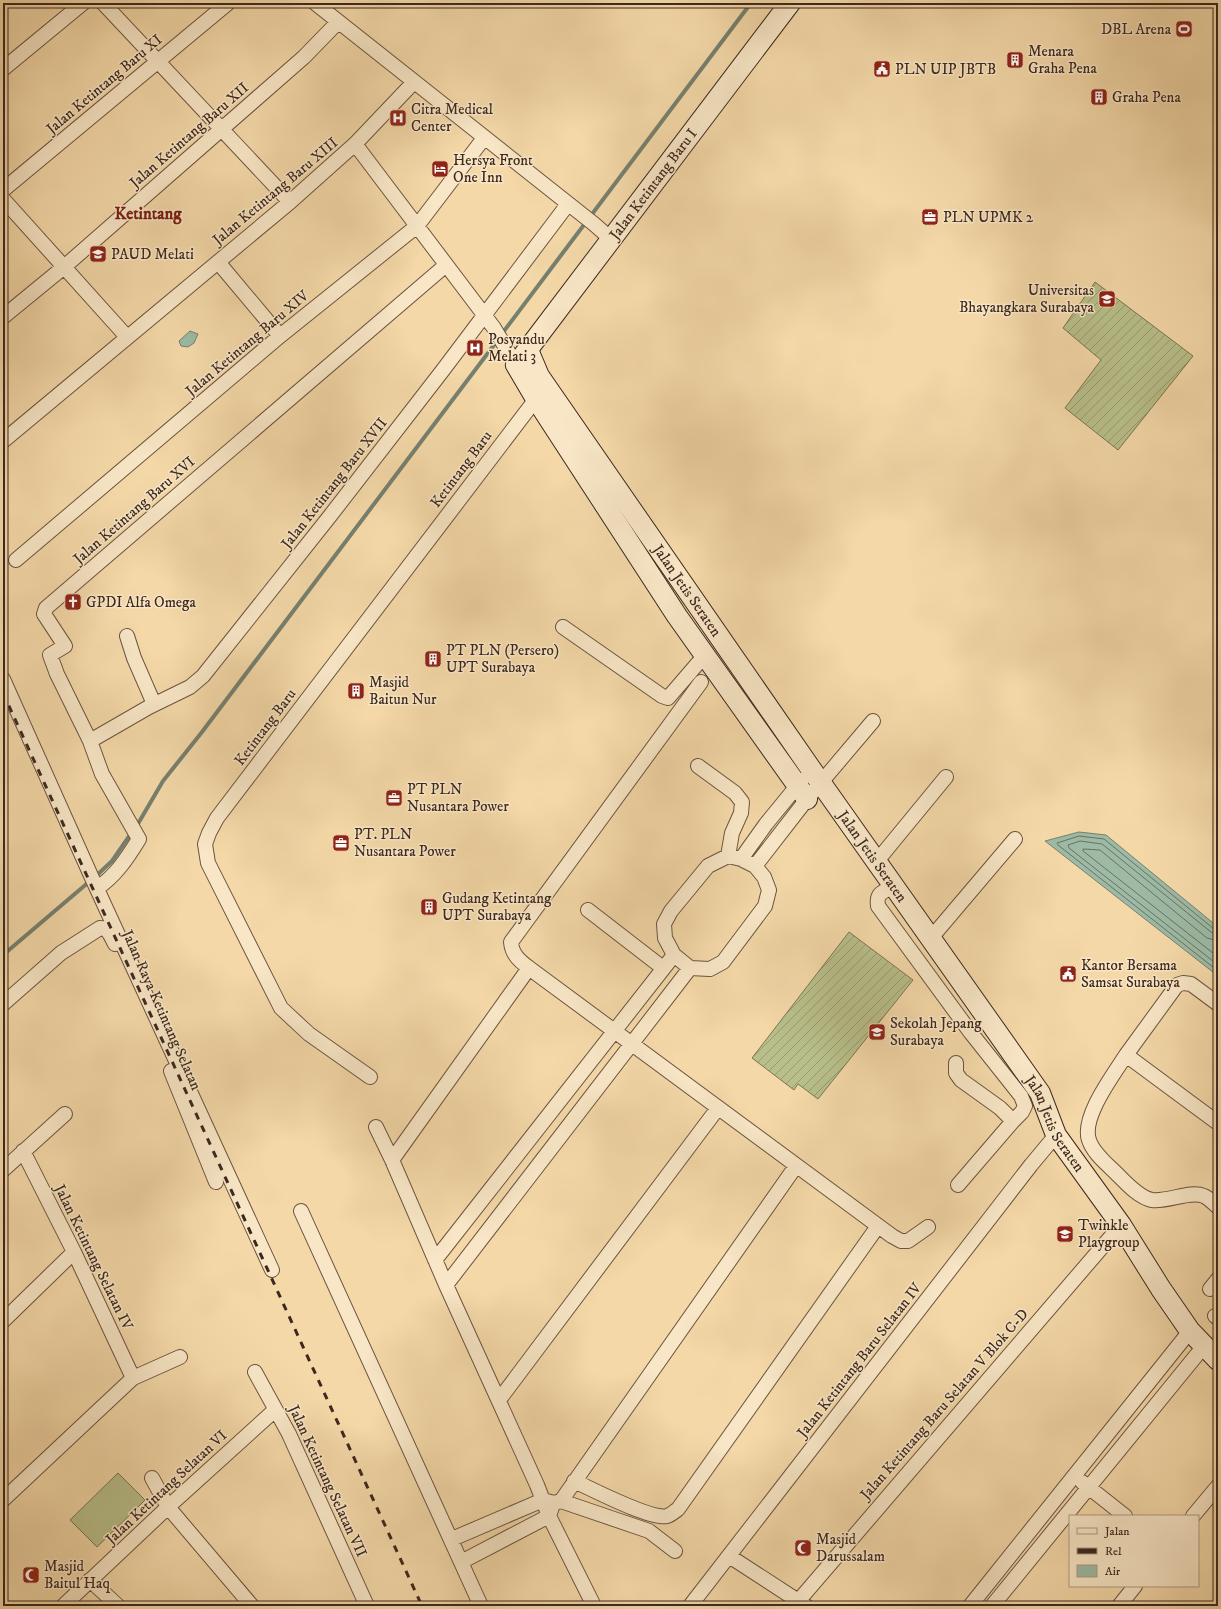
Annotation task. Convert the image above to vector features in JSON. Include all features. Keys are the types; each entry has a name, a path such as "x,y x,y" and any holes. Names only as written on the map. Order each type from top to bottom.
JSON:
{"street":[{"path":"3,69 83,3"},
{"path":"103,3 290,202"},
{"name":"Jalan Ketintang Baru XI","path":"3,190 228,3"},
{"path":"315,3 611,239"},
{"name":"Jalan Ketintang Baru I","path":"518,357 611,239 790,3"},
{"name":"Jalan Ketintang Baru XII","path":"3,317 64,267 304,57 338,22"},
{"name":"Jalan Ketintang Baru XIII","path":"3,441 290,202 355,144 414,82"},
{"name":"Jalan Ketintang Baru XIV","path":"16,560 280,336 417,226 484,138"},
{"name":"Jalan Jetis Seraten","path":"355,144 494,328 518,357 539,376 816,776 1040,1093 1056,1135 1121,1225 1190,1331 1218,1360"},
{"path":"3,199 127,337"},
{"name":"Jalan Ketintang Baru XVII","path":"90,741 154,704 190,687 203,676 330,516 484,315 573,208"},
{"path":"218,262 280,336"},
{"name":"Jalan Ketintang Baru XVI","path":"95,884 104,884 122,864 136,833 102,774 90,741 57,674 50,655 65,646 44,614 46,608 446,265"},
{"name":"Jalan Jetis Seraten","path":"518,357 536,399 677,616 803,792"},
{"name":"Ketintang Baru","path":"370,1077 309,1034 281,1008 208,863 205,844 217,818 536,399"},
{"path":"563,627 662,696 668,698 706,655"},
{"path":"127,636 134,658 154,704"},
{"path":"3,679 272,1270"},
{"path":"701,682 511,942 511,950 515,957 529,968 878,1226 901,1241 908,1240 928,1227"},
{"path":"755,866 803,792 816,776 873,721"},
{"path":"698,766 735,793 742,802 741,813 732,833 734,857"},
{"path":"876,861 946,777"},
{"path":"734,857 755,866 764,877 769,890 765,906 723,962 710,969 690,968 674,955 665,938 664,924 671,911 708,866 734,857 766,824 803,792"},
{"path":"931,938 1015,839"},
{"path":"894,885 879,894 877,899 878,906 971,1034 1021,1096 1025,1106 1022,1112 958,1185"},
{"path":"588,910 663,968"},
{"name":"Jalan Raya Ketintang Selatan","path":"3,1004 61,953 100,928 106,929 109,932 163,1053 216,1182"},
{"path":"435,1260 674,955"},
{"path":"392,1160 529,968"},
{"path":"446,1285 690,968"},
{"path":"1218,1004 1191,984 1184,983 1177,986 1126,1055 1103,1092 1090,1116 1088,1139 1093,1149 1131,1188 1151,1200 1168,1200 1196,1194 1205,1196 1218,1207"},
{"path":"1126,1055 1218,1123"},
{"path":"956,1063 956,1073 961,1080 1000,1108 1013,1121"},
{"path":"499,1400 718,1108"},
{"path":"3,1170 65,1114"},
{"path":"376,1127 499,1400 552,1505 594,1606"},
{"name":"Jalan Ketintang Baru Selatan IV","path":"690,1606 1031,1165 1056,1135"},
{"name":"Jalan Ketintang Selatan IV","path":"23,1151 74,1252 133,1378"},
{"path":"461,1562 552,1505 574,1481 796,1166"},
{"path":"301,1211 452,1539 481,1606"},
{"name":"Jalan Ketintang Baru Selatan V Blok C-D","path":"800,1604 1121,1225"},
{"path":"574,1481 626,1505 657,1516 668,1516 678,1509 878,1226"},
{"path":"3,1321 74,1252"},
{"path":"970,1606 1190,1331"},
{"path":"992,1606 1204,1346"},
{"path":"3,1500 133,1378 180,1357"},
{"name":"Jalan Ketintang Selatan VII","path":"255,1372 289,1434 367,1606"},
{"name":"Jalan Ketintang Selatan VI","path":"63,1606 168,1507 275,1410"},
{"path":"1075,1476 1088,1488 1124,1515"},
{"path":"152,1478 168,1507 252,1606"},
{"path":"1194,1515 1218,1486"},
{"path":"452,1539 552,1505 649,1531 675,1551"},
{"path":"729,1556 800,1604"},
{"path":"90,1580 118,1606"},
{"path":"1119,1606 1134,1587"}],"green space":[{"path":"1095,282 1193,356 1118,450 1065,408 1101,360 1063,328"},
{"path":"849,932 913,980 818,1099 798,1084 794,1090 752,1058"},
{"path":"118,1473 145,1500 97,1547 70,1520"}],"water":[{"path":"190,331 198,334 194,343 188,347 181,346 179,341"},
{"path":"1079,832 1106,835 1218,927 1218,976 1045,841"}],"waterway":[{"path":"501,335 751,3"},
{"path":"95,877 112,861 139,822 163,781 202,732 497,341"},
{"path":"3,955 90,881"}],"railway":[{"path":"3,693 422,1606"}],"place":[{"name":"DBL Arena","path":"1184,29"},
{"name":"Menara Graha Pena","path":"1015,60"},
{"name":"PLN UIP JBTB","path":"882,69"},
{"name":"Graha Pena","path":"1099,97"},
{"name":"Citra Medical Center","path":"398,118"},
{"name":"Hersya Front One Inn","path":"440,169"},
{"name":"PLN UPMK 2","path":"930,217"},
{"name":"PAUD Melati","path":"98,254"},
{"name":"Universitas Bhayangkara Surabaya","path":"1107,299"},
{"name":"Posyandu Melati 3","path":"475,348"},
{"name":"GPDI Alfa Omega","path":"73,602"},
{"name":"PT PLN (Persero) UPT Surabaya","path":"433,659"},
{"name":"Masjid Baitun Nur","path":"356,691"},
{"name":"PT PLN Nusantara Power","path":"394,798"},
{"name":"PT. PLN Nusantara Power","path":"341,843"},
{"name":"Gudang Ketintang UPT Surabaya","path":"429,907"},
{"name":"Kantor Bersama Samsat Surabaya","path":"1068,974"},
{"name":"Sekolah Jepang Surabaya","path":"877,1032"},
{"name":"Twinkle Playgroup","path":"1065,1234"},
{"name":"Masjid Darussalam","path":"803,1548"},
{"name":"Masjid Baitul Haq","path":"31,1575"}],"district":[{"name":"Ketintang","path":"148,213"}]}
